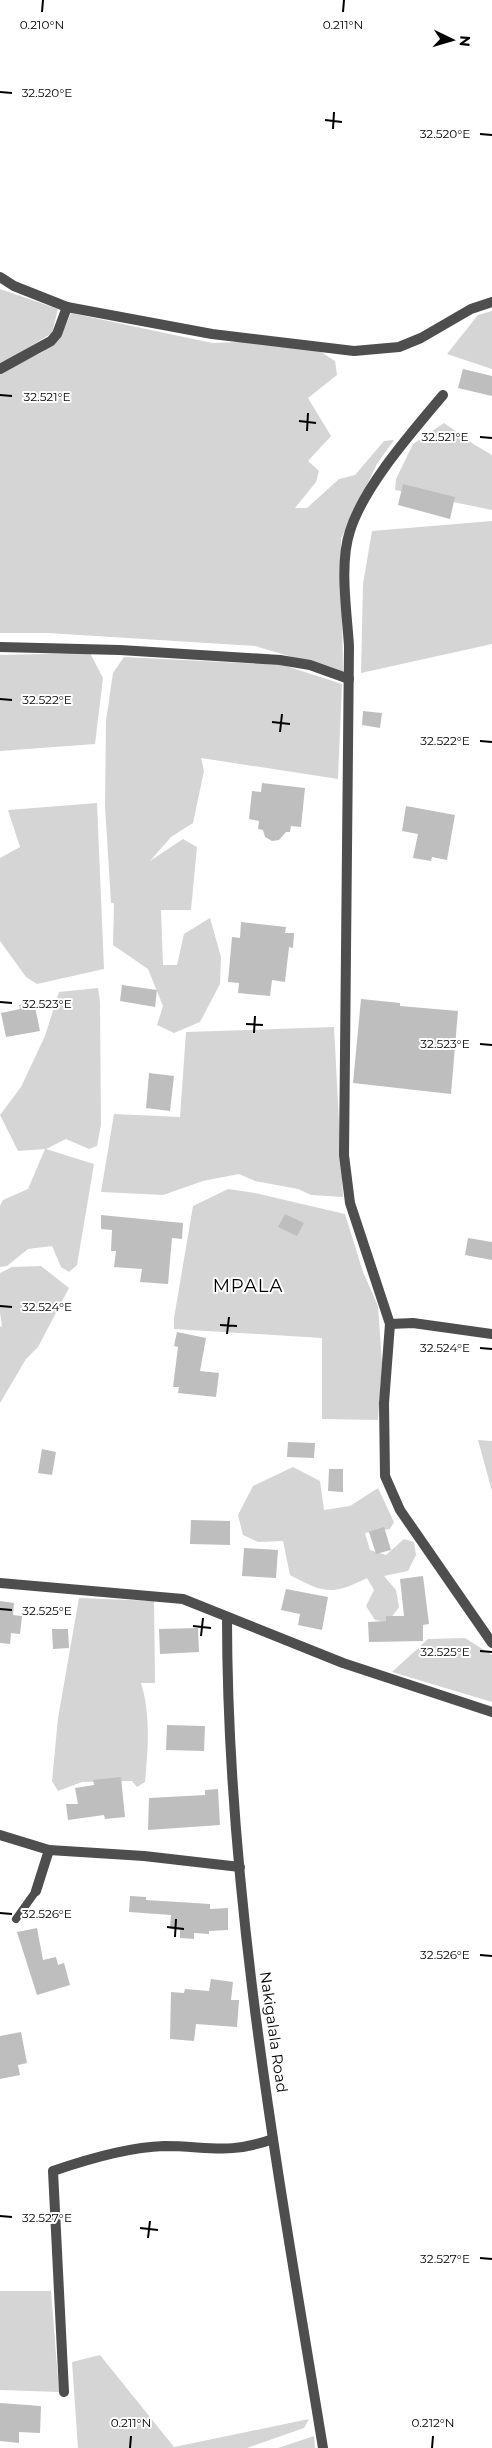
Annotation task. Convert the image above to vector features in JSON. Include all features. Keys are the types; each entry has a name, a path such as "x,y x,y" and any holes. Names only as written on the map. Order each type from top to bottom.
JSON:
{"street":[{"path":"0,277 14,286 67,306 212,334 354,352 398,347 421,338 471,309 492,302"},
{"path":"0,369 51,341 57,334 67,306"},
{"path":"443,395 398,448 359,510 350,532 346,577 349,679 344,1155 350,1203 390,1324 384,1403 385,1476 400,1510 492,1643"},
{"path":"0,647 120,650 280,660 310,665 349,679"},
{"path":"390,1324 413,1323 492,1334"},
{"path":"0,1583 183,1599 263,1629 344,1663 492,1712"},
{"name":"Nakigalala Road","path":"227,1617 230,1766 252,1987 323,2448"},
{"path":"0,1835 49,1850 144,1856 240,1867"},
{"path":"36,1891 49,1850"},
{"path":"64,2392 53,2171 88,2159 163,2146 238,2149 274,2139"}],"lane":[{"path":"16,1919 36,1891"}],"shaded area":[{"path":"0,289 58,309 52,333 0,365"},
{"path":"492,311 492,369 447,354 478,315"},
{"path":"71,313 212,343 303,340 335,361 337,375 308,398 331,436 308,461 319,471 316,482 295,508 307,508 339,479 355,475 384,441 394,440 377,464 341,539 343,672 255,646 48,633 0,633 0,373 41,353 59,340"},
{"path":"444,423 492,455 492,510 395,490 396,479 413,444"},
{"path":"492,521 492,644 361,673 363,584 372,531"},
{"path":"90,653 103,678 95,744 0,751 0,655"},
{"path":"124,657 283,665 342,684 338,779 201,758 204,771 193,823 171,837 150,861 183,839 197,847 191,910 161,910 163,965 177,965 184,934 210,918 221,957 220,984 200,1022 174,1033 157,1025 163,1006 148,969 113,945 114,903 111,903 105,806 106,721 113,673"},
{"path":"97,803 104,969 37,984 26,977 0,941 0,858 20,847 8,810"},
{"path":"98,988 100,1002 101,1125 97,1146 89,1149 66,1139 46,1149 94,1164 77,1265 69,1272 61,1267 52,1246 28,1249 7,1266 0,1267 0,1206 3,1200 28,1189 45,1149 18,1151 0,1115 21,1087 45,1036 59,992"},
{"path":"334,1027 343,1197 311,1195 298,1189 255,1181 239,1174 203,1181 163,1195 101,1192 114,1114 180,1117 186,1032"},
{"path":"228,1189 255,1193 345,1214 363,1272 378,1306 382,1363 378,1420 322,1419 322,1338 174,1329 174,1318 193,1206"},
{"path":"41,1266 69,1288 38,1347 26,1359 0,1403 0,1327 2,1326 0,1313 0,1273 12,1267"},
{"path":"478,1440 492,1441 492,1491"},
{"path":"293,1467 320,1481 324,1510 350,1506 378,1488 394,1522 390,1529 365,1533 370,1550 386,1555 404,1539 414,1542 416,1555 408,1571 384,1576 396,1590 399,1607 388,1622 375,1620 366,1606 374,1590 367,1578 336,1590 320,1589 311,1586 290,1575 283,1541 258,1542 243,1535 238,1515 253,1486"},
{"path":"79,1598 154,1601 155,1683 141,1683 146,1707 148,1745 145,1782 137,1787 132,1781 82,1782 58,1791 52,1781 58,1718"},
{"path":"465,1638 492,1655 492,1702 392,1672 428,1639"},
{"path":"0,2291 51,2291 59,2392 0,2390"},
{"path":"100,2355 174,2447 309,2419 304,2428 247,2448 78,2448 72,2362"},
{"path":"314,2436 315,2448 278,2448"}],"building":[{"path":"463,369 492,376 492,396 458,388"},
{"path":"403,484 455,497 450,519 398,505"},
{"path":"363,711 382,713 380,728 362,725"},
{"path":"262,783 305,788 301,827 291,826 290,832 286,832 279,840 272,841 265,837 263,830 258,829 259,821 249,819 252,791 261,792"},
{"path":"406,806 455,815 447,860 432,857 431,861 413,858 418,834 402,831"},
{"path":"241,922 286,927 285,933 294,933 293,948 289,947 285,982 272,980 270,996 238,993 239,983 228,982 232,937 240,938"},
{"path":"122,985 157,990 155,1007 120,1001"},
{"path":"361,999 400,1003 400,1006 458,1011 451,1094 353,1083"},
{"path":"34,1002 40,1031 6,1037 1,1013 20,1009 19,1005"},
{"path":"149,1073 174,1076 170,1111 146,1108"},
{"path":"285,1214 304,1223 297,1236 278,1227"},
{"path":"101,1215 183,1223 182,1239 172,1238 168,1284 140,1282 142,1269 114,1267 116,1251 111,1251 112,1230 101,1229"},
{"path":"468,1238 492,1242 492,1260 465,1255"},
{"path":"177,1332 206,1338 200,1371 219,1373 216,1397 178,1393 179,1387 173,1387 178,1347 174,1346"},
{"path":"288,1442 315,1443 314,1458 287,1457"},
{"path":"42,1449 56,1452 52,1475 38,1473"},
{"path":"329,1469 343,1469 343,1492 328,1491"},
{"path":"191,1520 230,1521 230,1545 190,1544"},
{"path":"384,1527 391,1550 376,1554 369,1532"},
{"path":"244,1548 278,1550 276,1578 242,1576"},
{"path":"423,1576 429,1624 423,1625 423,1641 369,1642 368,1622 386,1621 386,1616 404,1616 400,1579"},
{"path":"286,1589 328,1597 322,1630 298,1625 300,1614 281,1610"},
{"path":"0,1601 14,1603 13,1615 22,1616 20,1634 11,1633 10,1644 0,1643"},
{"path":"198,1628 199,1652 160,1654 159,1629"},
{"path":"52,1629 68,1629 69,1648 53,1649"},
{"path":"167,1725 205,1726 204,1751 166,1750"},
{"path":"121,1777 125,1817 105,1819 104,1815 68,1820 66,1804 78,1804 75,1788 94,1785 93,1780"},
{"path":"218,1789 220,1825 148,1830 149,1798 205,1795 205,1790"},
{"path":"130,1896 146,1897 146,1900 210,1904 210,1909 228,1908 228,1930 209,1931 209,1934 194,1933 194,1939 180,1938 180,1930 170,1929 171,1915 129,1912"},
{"path":"37,1928 43,1960 56,1957 58,1965 64,1963 70,1985 37,1995 17,1932"},
{"path":"211,1979 233,1982 231,2000 239,2000 237,2027 196,2024 194,2041 170,2039 171,1992 184,1993 185,1989 209,1991"},
{"path":"21,2032 27,2063 18,2065 20,2075 0,2079 0,2036"},
{"path":"0,2403 41,2406 40,2433 19,2432 19,2443 0,2441"}],"district":[{"name":"MPALA","path":"248,1286"}]}
